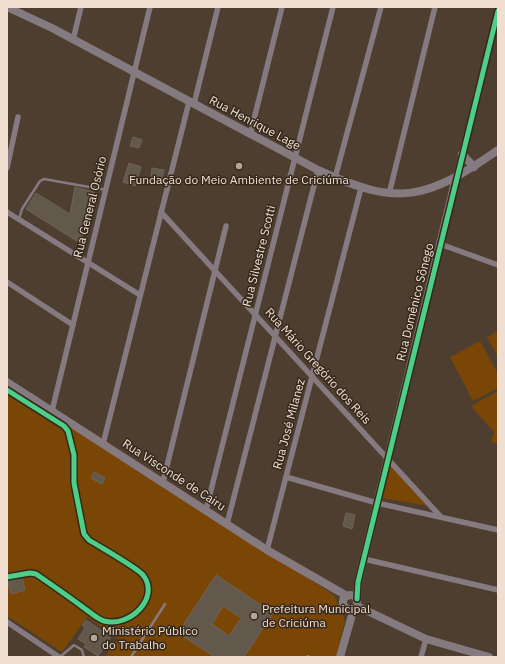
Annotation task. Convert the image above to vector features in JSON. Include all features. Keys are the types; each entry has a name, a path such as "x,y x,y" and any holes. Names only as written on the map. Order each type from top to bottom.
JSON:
{"street":[{"path":"73,40 81,7"},
{"name":"Rua General Osório","path":"52,411 150,7"},
{"path":"103,444 161,212 218,7"},
{"path":"250,135 282,7"},
{"name":"Rua Silvestre Scotti","path":"206,510 333,7"},
{"path":"336,178 381,7"},
{"path":"389,194 435,7"},
{"name":"Rua Henrique Lage","path":"12,8 294,158 361,188 389,194 424,191 456,178 498,150"},
{"name":"Rua Domênico Sônego","path":"340,657 347,628 356,605 358,582 498,11"},
{"path":"7,168 18,117"},
{"path":"462,154 474,167"},
{"path":"227,524 318,170"},
{"name":"Rua José Milanez","path":"267,550 361,188"},
{"path":"7,212 140,295"},
{"name":"Rua Mário Gregório dos Reis","path":"161,212 441,517"},
{"path":"163,482 226,226"},
{"path":"440,244 498,264"},
{"path":"7,282 73,325"},
{"name":"Rua Visconde de Cairu","path":"7,382 267,550 330,586 346,600 354,596 356,605"},
{"path":"286,477 377,503 498,530"},
{"path":"364,559 498,590"},
{"name":"Rua Domênico Sônego","path":"347,628 346,600 358,582"},
{"path":"346,600 350,610 356,605 426,639 486,657"},
{"path":"7,622 60,657"},
{"path":"421,657 426,639"}],"lane":[{"path":"18,219 22,209 40,181 44,179 106,190"},
{"path":"131,657 165,604"},
{"path":"60,657 74,645 82,650 84,657"}],"shaded area":[{"path":"498,331 498,357 487,337"},
{"path":"480,341 498,374 498,388 473,401 450,357"},
{"path":"7,386 334,595 345,621 336,657 105,657 118,639 87,617 62,652 7,616"},
{"path":"498,391 498,444 491,442 494,432 471,406"},
{"path":"391,465 429,506 382,498"}],"building":[{"path":"133,137 142,140 139,148 130,146"},
{"path":"129,163 141,167 135,186 123,182"},
{"path":"152,168 164,170 162,179 151,176"},
{"path":"75,187 94,192 80,243 26,209 36,193 70,214"},
{"path":"94,472 105,478 102,484 91,478"},
{"path":"346,513 355,515 352,529 343,526"},
{"name":"Prefeitura Municipal de Criciúma","path":"216,575 273,613 244,657 215,657 178,633","holes":["223,606 241,618 229,636 212,624"]},
{"path":"22,576 25,590 11,594 7,579"},
{"name":"Ministério Público do Trabalho","path":"86,620 111,637 98,656 84,647 86,644 78,639 85,628 82,625"}],"cycle path":[{"path":"357,599 358,582 498,11"},
{"path":"7,390 64,426 68,431 74,455 74,483 84,534 89,540 139,571 148,584 148,593 145,602 132,616 114,622 104,621 96,617 36,574 30,573 7,577"}],"place":[{"name":"Fundação do Meio Ambiente de Criciúma","path":"239,166"},
{"name":"Prefeitura Municipal de Criciúma","path":"254,616"},
{"name":"Ministério Público do Trabalho","path":"94,638"}]}
